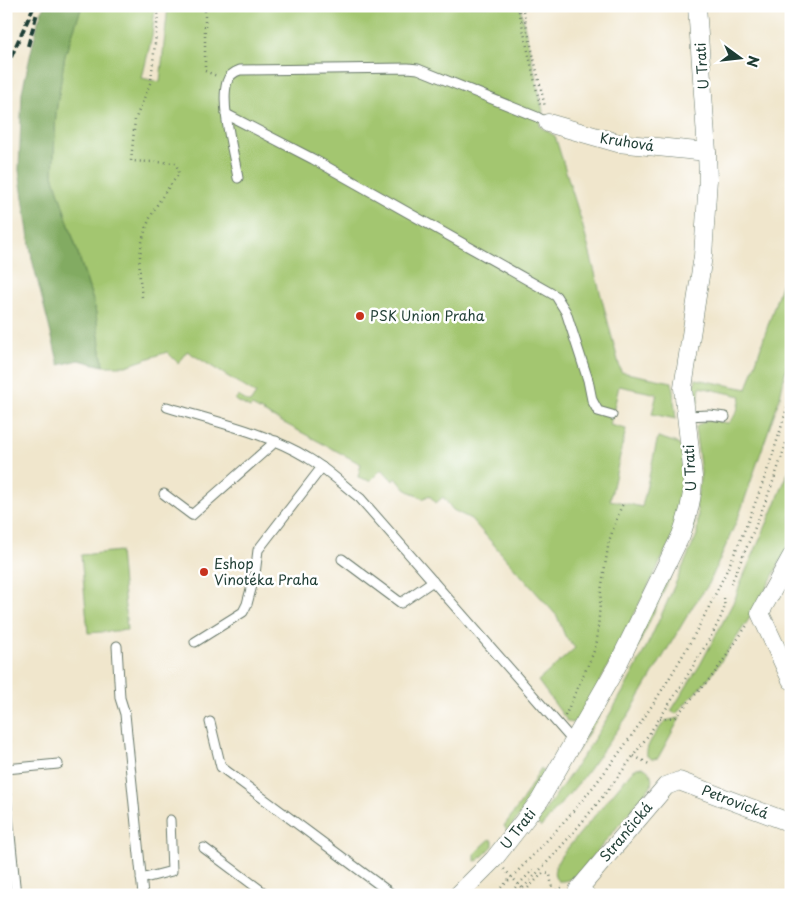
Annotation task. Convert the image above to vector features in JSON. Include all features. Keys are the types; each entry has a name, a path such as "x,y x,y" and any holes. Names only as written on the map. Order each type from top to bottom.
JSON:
{"street":[{"name":"U Trati","path":"458,895 494,859 540,800 617,666 681,535 688,515 693,490 683,388 706,226 707,152 697,6"},
{"name":"Kruhová","path":"542,120 618,143 707,152"},
{"path":"791,557 760,613 791,680"},
{"name":"Petrovická","path":"678,781 791,823"},
{"name":"Strančická","path":"582,892 666,786 678,781"}],"lane":[{"path":"238,178 226,114 225,92 227,80 233,73 240,70 418,69 542,120"},
{"path":"226,114 314,159 556,296 566,312 588,380 592,400 598,411 612,415"},
{"path":"167,407 276,441 309,458 360,498 573,740"},
{"path":"686,416 710,415 725,417"},
{"path":"164,494 192,515 276,441"},
{"path":"195,642 243,612 255,574 258,550 322,467"},
{"path":"342,559 400,603 433,581"},
{"path":"117,646 120,698 125,714 143,895"},
{"path":"210,722 221,767 393,895"},
{"path":"6,769 58,764"},
{"path":"6,796 16,895"},
{"path":"141,879 172,871 170,820"},
{"path":"204,848 267,895"}],"path":[{"path":"142,297 140,280 141,248 147,224 160,198 180,174 176,164 131,161 135,120 151,81 159,6"},
{"path":"204,6 205,71 227,80"},
{"path":"518,6 542,120"},
{"path":"522,6 542,120"},
{"path":"494,895 589,792 643,720 671,676 703,619 749,519 772,455 791,393"},
{"path":"731,584 773,483 791,426"},
{"path":"560,726 594,654 609,541 624,503"},
{"path":"516,895 587,817 660,719 725,608 724,598"},
{"path":"660,719 675,717 714,674 754,614 760,613"},
{"path":"634,756 648,764"},
{"path":"505,870 522,888"},
{"path":"508,895 533,870"},
{"path":"521,895 542,873 550,874 552,893 548,895"}],"green space":[{"path":"44,6 82,6 65,55 56,112 53,175 95,307 103,366 79,360 59,365 32,259 19,170 22,92 38,22"},
{"path":"82,6 155,6 152,36 142,78 160,82 168,6 520,6 543,111 539,126 555,136 582,223 621,372 672,382 676,419 652,414 657,394 619,386 610,425 626,429 610,500 642,507 658,437 677,443 682,448 686,481 680,523 588,706 580,718 573,723 568,722 538,681 575,648 565,636 557,616 471,519 453,510 443,497 436,503 429,495 423,499 405,489 396,478 393,481 382,469 370,481 358,477 361,464 252,406 250,408 235,400 238,396 250,403 256,394 187,351 178,363 167,352 126,366 103,366 95,307 53,175 56,112 65,55"},
{"path":"791,255 791,344 780,397 740,513 709,584 693,606 629,714 582,779 541,827 536,823 575,768 623,692 642,656 697,535 698,514 696,505 701,473 695,428 706,421 728,423 737,411 741,396 700,387 698,402 693,408 691,394 696,379 747,389"},
{"path":"791,465 791,542 753,613 713,673 676,714 671,711 700,665 735,599"},
{"path":"695,519 694,525 630,664 577,752"},
{"path":"120,551 127,630 88,633 81,555"},
{"path":"680,718 658,758 652,759 647,756 650,742 665,721"},
{"path":"642,767 651,774 651,786 581,871 568,880 558,881 554,872 561,856 632,771"},
{"path":"541,768 543,771 543,784 508,831 504,826 522,801"},
{"path":"490,839 493,841 493,846 479,860 475,861 475,853"}],"railway":[{"path":"6,68 34,6"},
{"path":"28,46 37,13"}],"place":[{"name":"PSK Union Praha","path":"360,316"},
{"name":"Eshop Vinotéka Praha","path":"204,572"}]}
